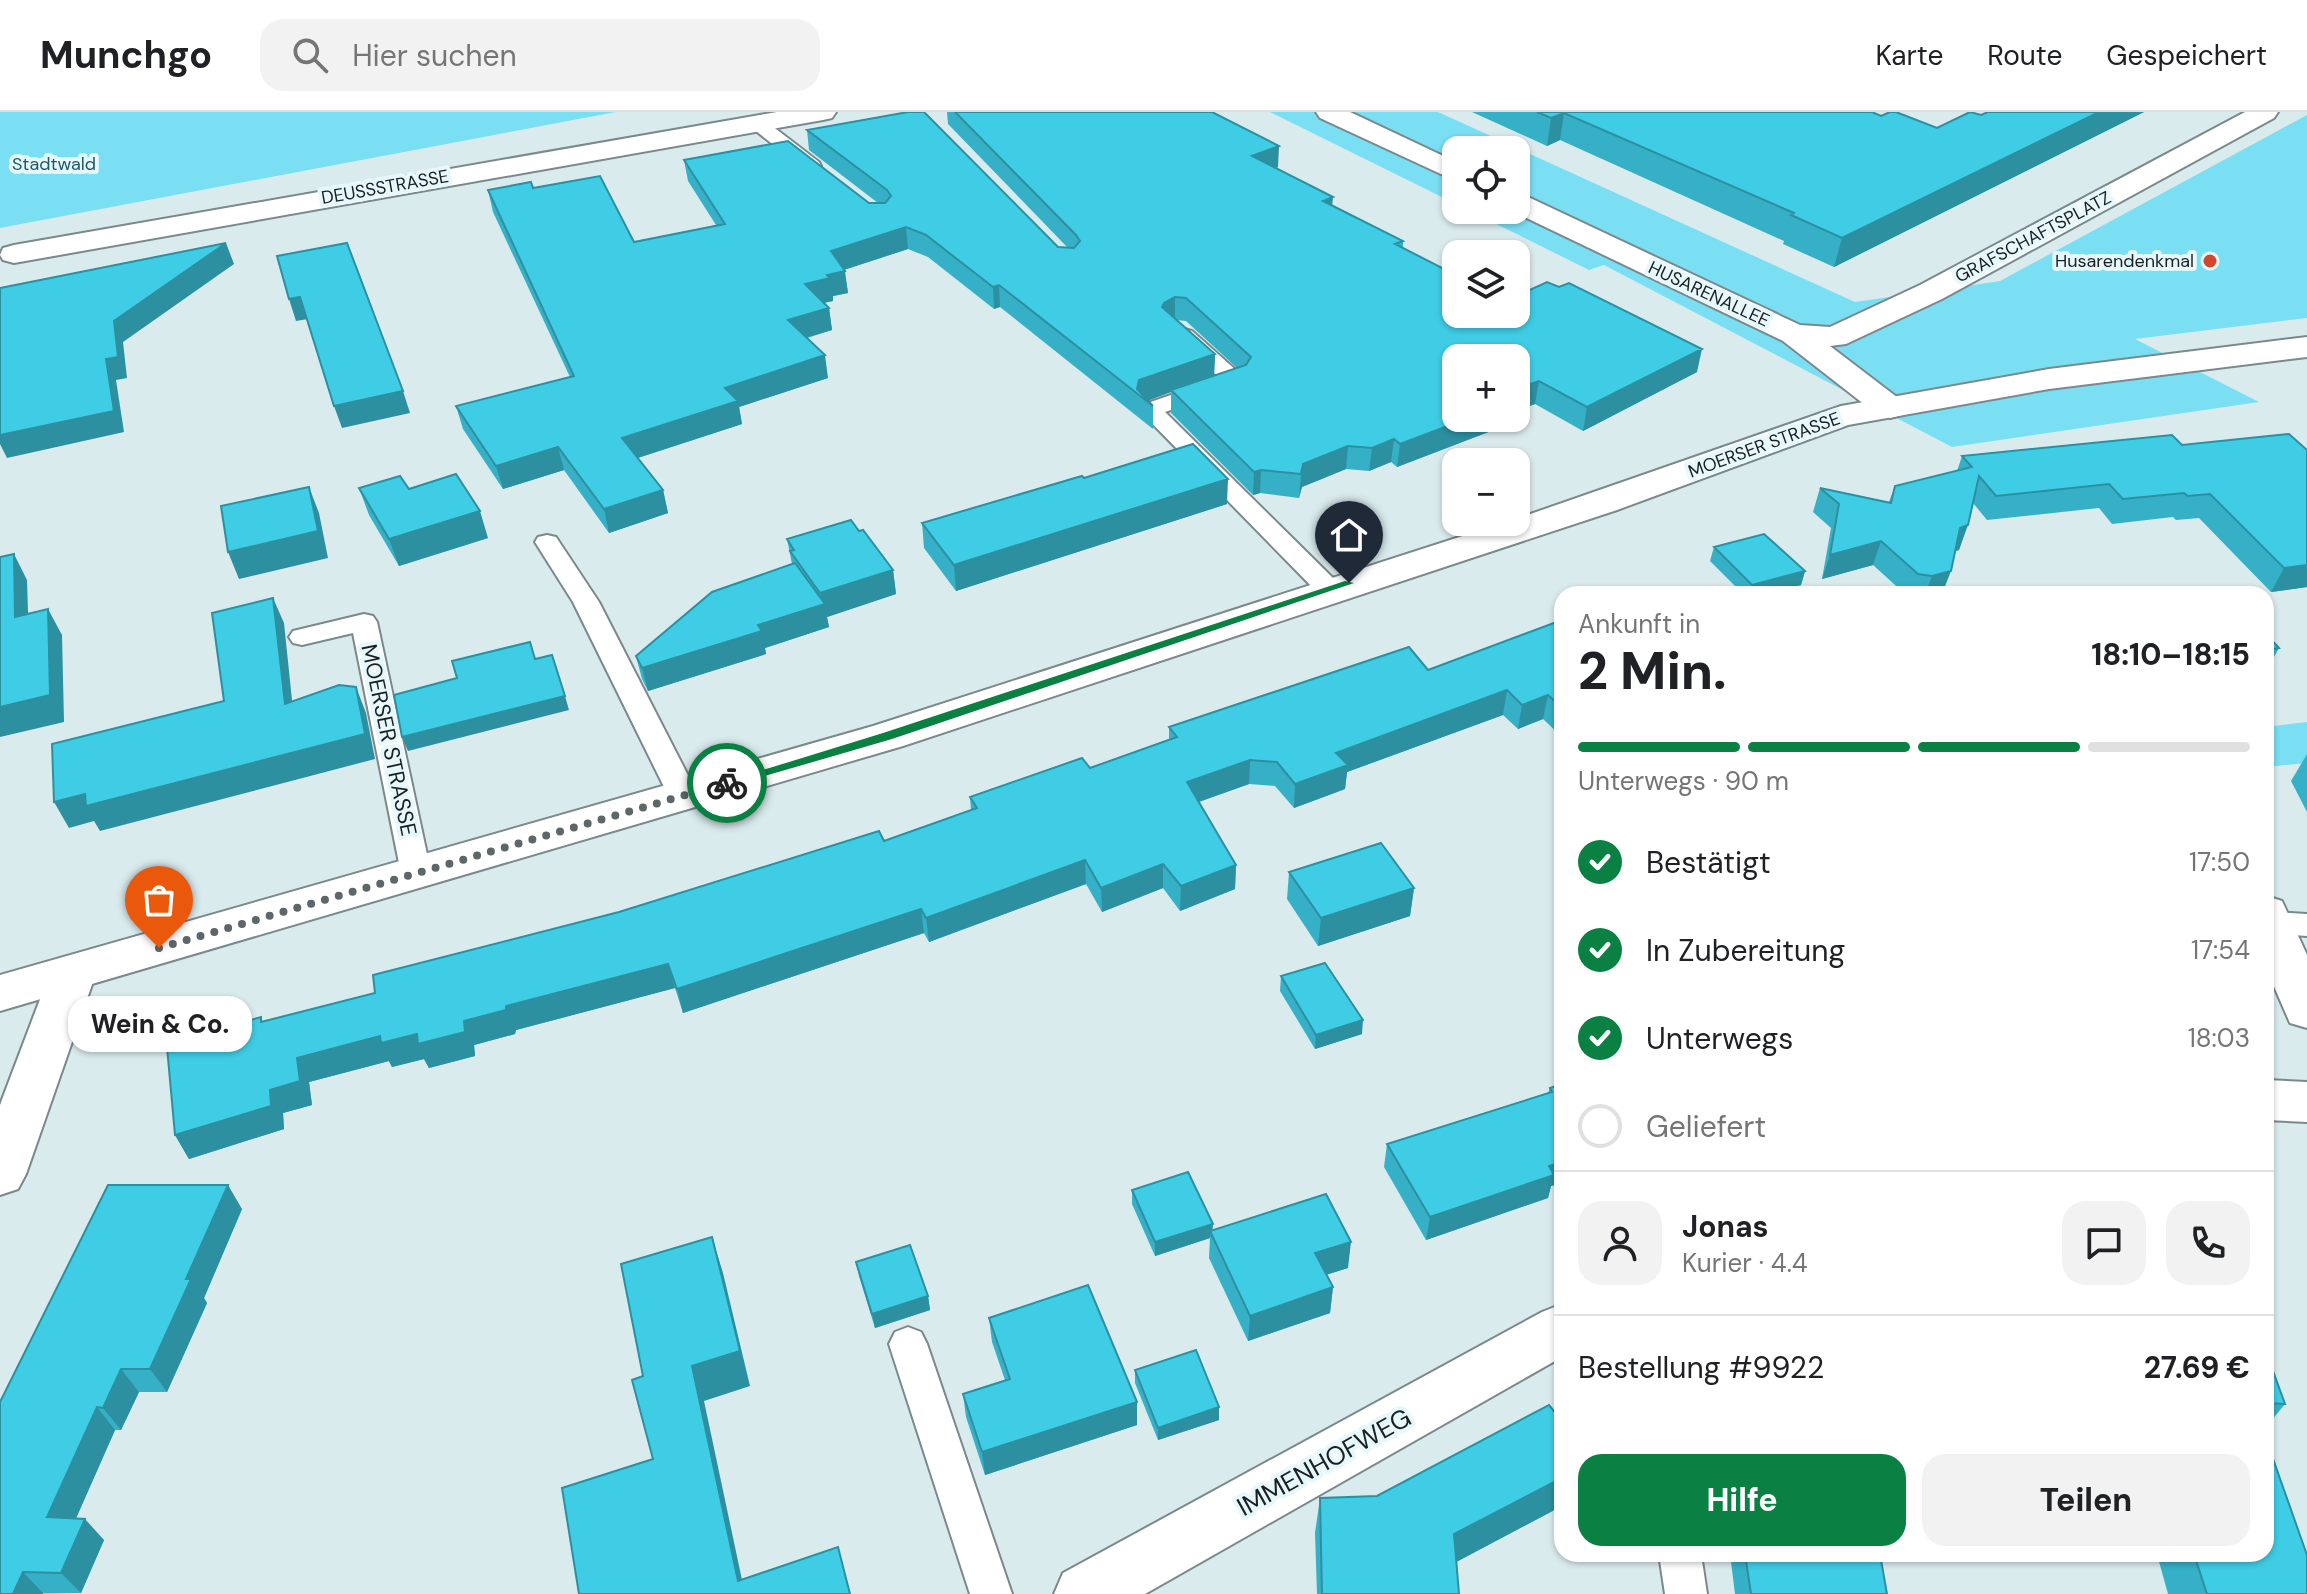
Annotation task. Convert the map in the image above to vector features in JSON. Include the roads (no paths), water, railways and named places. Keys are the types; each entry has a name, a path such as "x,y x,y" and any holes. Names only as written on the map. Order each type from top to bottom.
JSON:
{"street":[{"name":"DEUSSSTRASSE","path":"14,254 823,112"},
{"path":"1329,112 1442,166"},
{"name":"GRAFSCHAFTSPLATZ","path":"1794,334 1835,337 1931,292 2265,112"},
{"name":"HUSARENALLEE","path":"1530,209 1794,334 1890,408"},
{"name":"MOERSER STRASSE","path":"0,993 888,736 1329,589 1604,502 1841,416 2049,379 2307,347"},
{"path":"2281,920 2307,1010"},
{"path":"0,1174 73,973"},
{"path":"2274,1100 2307,1102"},
{"name":"IMMENHOFWEG","path":"1085,1594 1554,1333"}],"lane":[{"path":"757,123 831,180"},
{"path":"1176,328 1236,380 1150,410 1329,589"},
{"path":"547,542 586,602 683,795"},
{"name":"MOERSER STRASSE","path":"302,637 364,622 416,873"},
{"path":"908,1344 991,1594"},
{"path":"1681,1562 1686,1594"}],"place":[{"name":"Husarendenkmal","path":"2210,261"},
{"name":"Wein & Co.","path":"159,948"}],"park label":[{"name":"Stadtwald","path":"54,164"}]}
